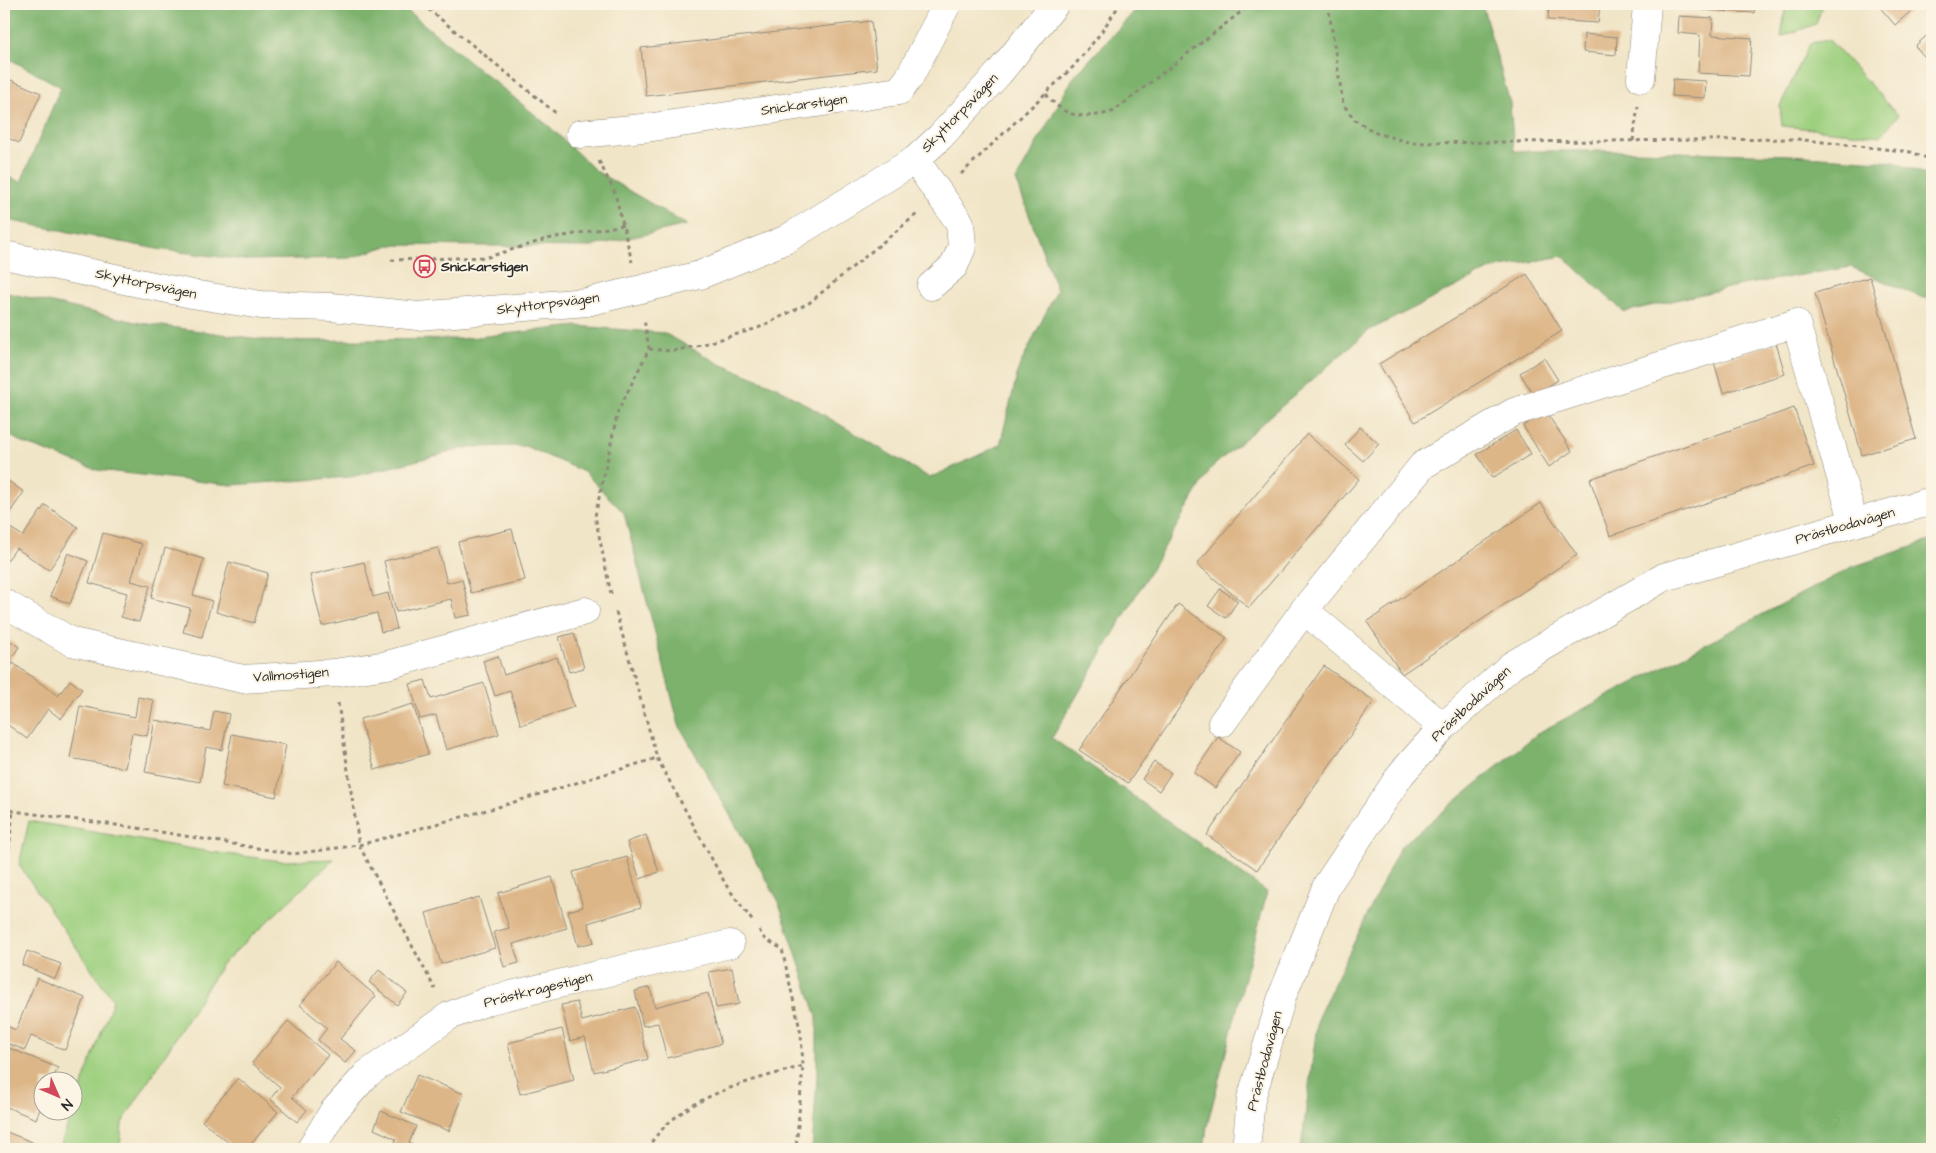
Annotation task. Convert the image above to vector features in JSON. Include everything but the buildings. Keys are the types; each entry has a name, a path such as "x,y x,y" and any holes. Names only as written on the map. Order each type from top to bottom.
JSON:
{"street":[{"name":"Snickarstigen","path":"580,134 653,127 899,91 909,78 947,4"},
{"name":"Skyttorpsvägen","path":"4,255 192,294 261,305 331,307 418,316 587,302 700,275 785,240 915,160 940,137 999,73 1055,4"},
{"path":"1641,78 1647,4"},
{"path":"915,160 960,223 962,247 954,266 931,286"},
{"path":"1222,723 1304,610 1423,465 1514,412 1796,323 1854,523"},
{"name":"Prästbodavägen","path":"1246,1149 1251,1099 1284,994 1327,885 1401,774 1443,727 1512,665 1664,577 1932,501"},
{"name":"Vallmostigen","path":"4,603 72,642 243,678 334,673 386,665 585,611"},
{"path":"1304,610 1443,727"},
{"name":"Prästkragestigen","path":"312,1149 314,1142 333,1112 367,1074 449,1016 490,1000 730,944"}],"path":[{"path":"422,4 580,134 600,163 614,193 624,225 633,269"},
{"path":"650,349 672,352 701,345 758,328 809,303 941,194 1046,94 1073,68 1100,34 1120,4"},
{"path":"1046,94 1065,112 1088,116 1103,116 1114,111 1251,4"},
{"path":"1328,4 1343,104 1355,120 1376,134 1403,141 1421,143 1796,139 1911,152 1932,160"},
{"path":"391,260 488,257 547,239 624,225"},
{"path":"612,599 595,516 618,411 650,349 643,313"},
{"path":"615,609 657,758 726,885 764,938 782,949 801,1034 803,1066 796,1149"},
{"path":"334,673 359,845 449,1016"},
{"path":"4,806 13,811 137,828 293,854 359,845 498,807 657,758"},
{"path":"4,897 13,811"},
{"path":"647,1149 661,1130 685,1108 742,1084 803,1066"}],"green space":[{"path":"4,4 399,4 550,127 596,171 687,225 589,247 390,245 350,258 244,260 157,249 7,220 4,218 4,175 21,182 61,87 4,56"},
{"path":"1141,4 1482,4 1510,103 1514,151 1634,151 1791,155 1894,162 1932,177 1932,297 1923,298 1851,267 1741,285 1624,312 1563,256 1491,269 1368,331 1211,468 1052,738 1267,892 1207,1126 1204,1149 812,1149 817,1079 817,1017 778,900 679,725 624,513 584,472 525,446 470,447 351,477 231,485 97,470 21,442 4,432 4,292 140,323 274,341 460,339 577,326 664,333 720,364 775,386 930,478 1000,445 1019,367 1057,290 1016,180 1073,78"},
{"path":"1786,4 1823,4 1816,24 1781,37"},
{"path":"1829,40 1898,115 1881,136 1782,126 1780,106 1810,43"},
{"path":"1932,540 1932,1149 1301,1149 1318,1017 1400,847 1538,733 1852,567"},
{"path":"29,821 211,852 282,861 334,859 222,964 122,1123 120,1149 59,1149 70,1120 82,1120 82,1086 113,1000 19,865"}],"place":[{"name":"Snickarstigen","path":"425,267"}]}
